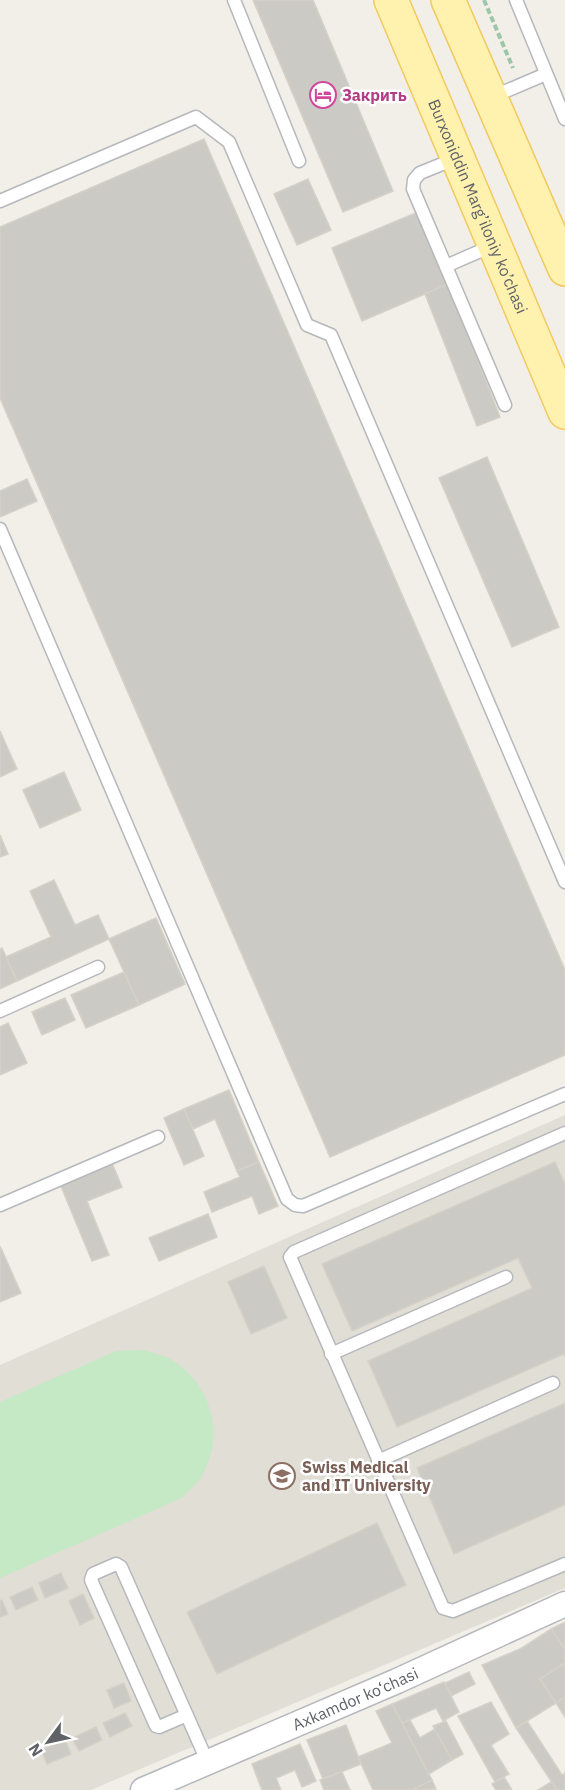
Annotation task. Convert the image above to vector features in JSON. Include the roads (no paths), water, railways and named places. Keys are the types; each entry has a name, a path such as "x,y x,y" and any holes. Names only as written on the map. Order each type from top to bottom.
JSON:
{"main road":[{"name":"Burxoniddin Marg’iloniy ko’chasi","path":"391,0 565,412"},
{"path":"448,0 565,269"}],"street":[{"name":"Axkamdor ko‘chasi","path":"143,1790 565,1604"}],"lane":[{"path":"234,0 299,161"},
{"path":"516,0 565,119"},
{"path":"490,98 546,74"},
{"path":"0,201 196,117 229,142 308,325 331,335 565,882"},
{"path":"457,158 420,174 414,180 413,189 505,405"},
{"path":"446,266 494,245"},
{"path":"0,529 287,1199 295,1205 303,1206 565,1094"},
{"path":"0,1011 98,967"},
{"path":"565,1133 294,1252 290,1257 443,1608 447,1612 565,1564"},
{"path":"0,1205 158,1137"},
{"path":"331,1354 506,1277"},
{"path":"378,1461 553,1383"},
{"path":"187,1715 156,1726 91,1580 93,1574 116,1564 121,1567 187,1715 208,1763"}],"place":[{"name":"Закрить","path":"323,95"},
{"name":"Swiss Medical and IT University","path":"282,1476"}]}
